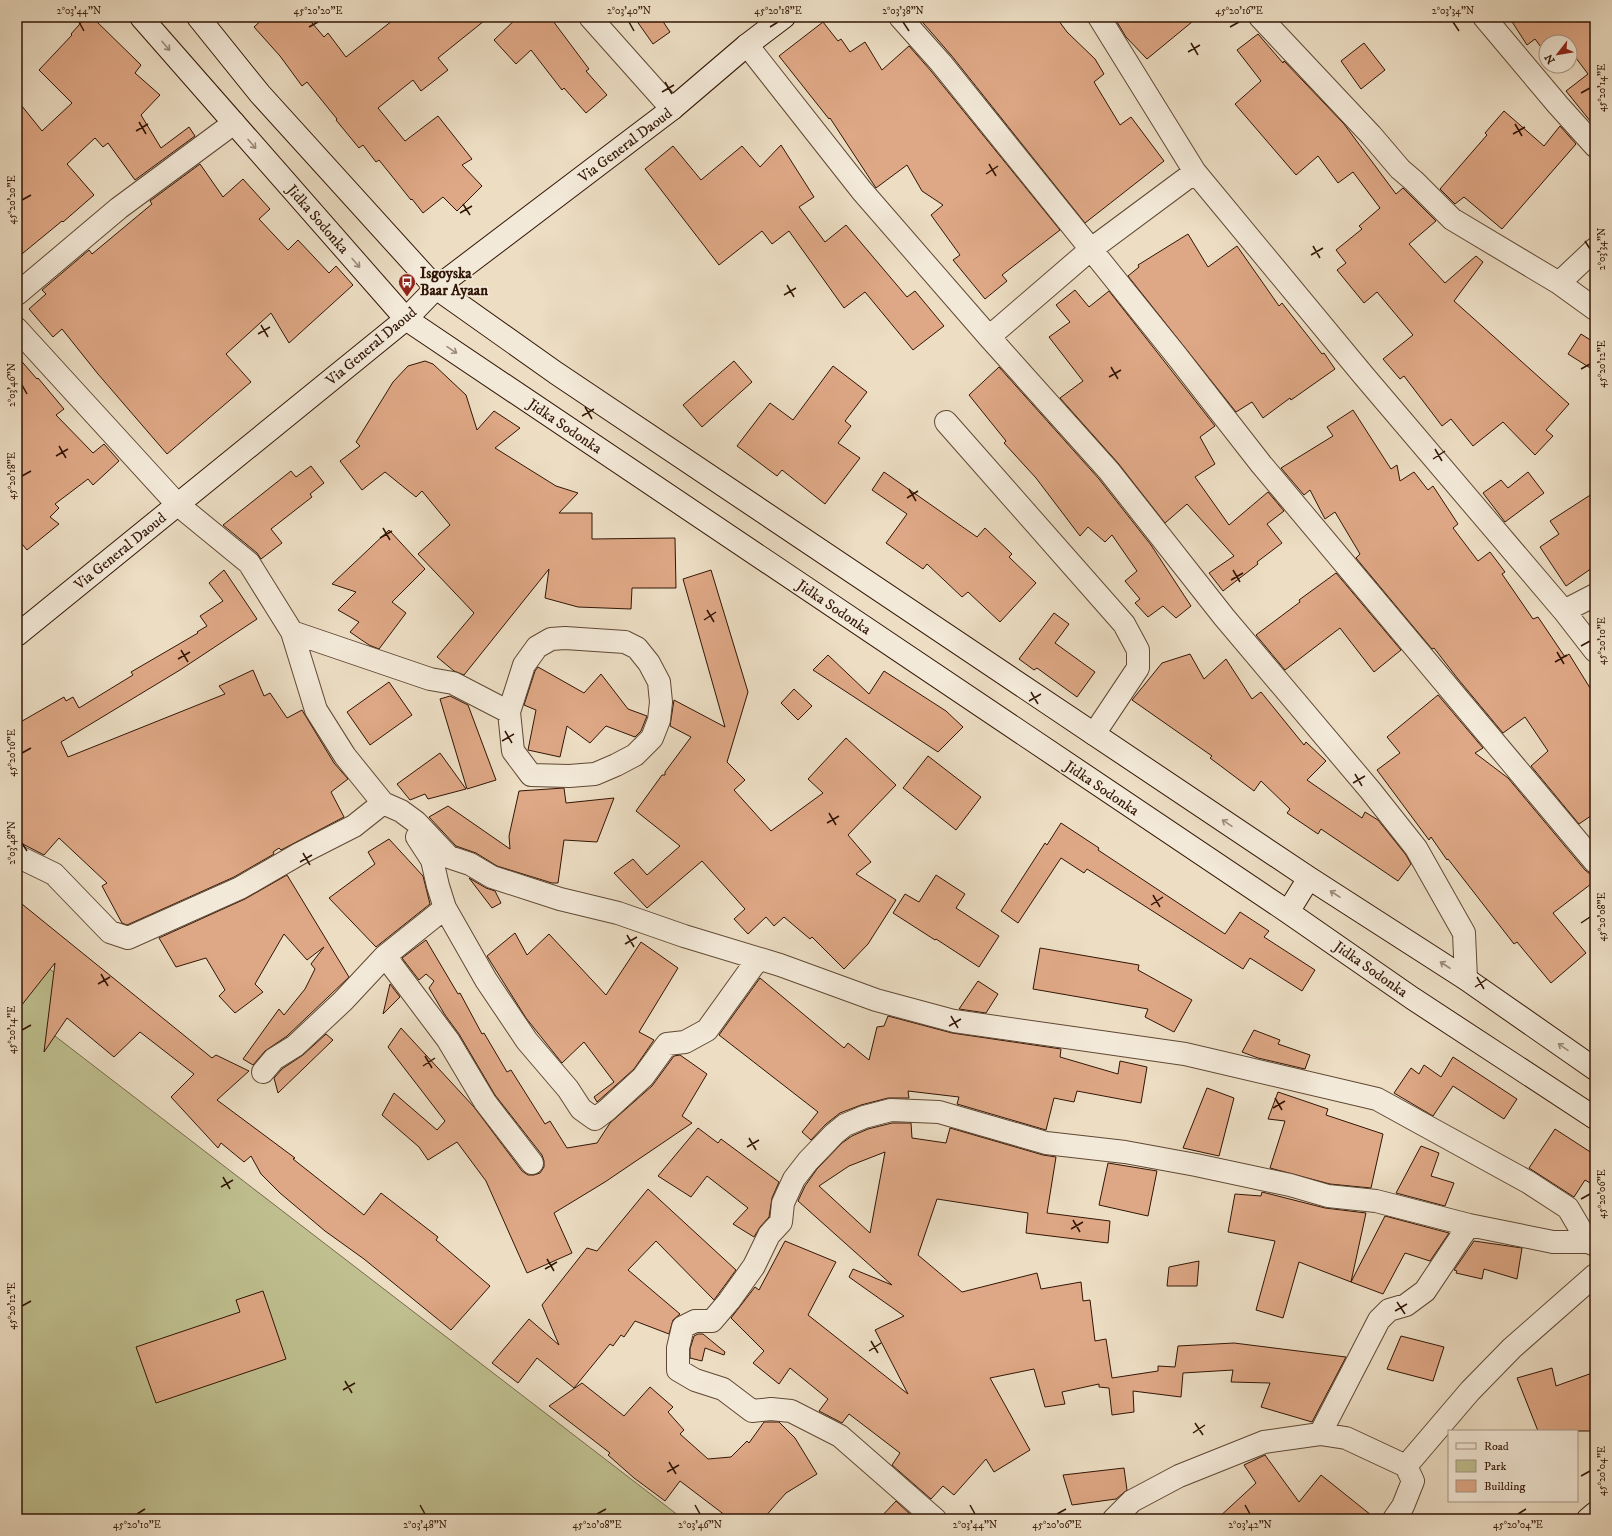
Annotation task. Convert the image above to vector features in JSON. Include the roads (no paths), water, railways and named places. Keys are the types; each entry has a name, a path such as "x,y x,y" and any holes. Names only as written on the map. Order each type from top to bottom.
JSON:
{"street":[{"name":"Jidka Sodonka","path":"141,17 406,319 1288,912 1412,998 1595,1118"},
{"path":"198,17 260,94 436,288 556,373 1310,878 1466,979 1595,1069"},
{"path":"590,17 672,109"},
{"name":"Via General Daoud","path":"17,634 406,319 436,288 672,109 747,45 784,17"},
{"path":"900,17 941,63 1176,355 1261,464 1595,862"},
{"path":"1098,17 1195,172 1364,376 1564,611 1595,651"},
{"path":"1260,17 1371,135 1400,169 1452,219 1559,283 1595,309"},
{"path":"1484,17 1558,105 1595,146"},
{"path":"747,45 862,191 989,337 1109,471 1224,617 1370,790 1416,848 1464,933 1466,979"},
{"path":"17,294 120,208 234,123"},
{"path":"989,337 1090,250 1195,172"},
{"path":"1559,283 1595,249"},
{"path":"17,329 176,504 249,563 292,632 316,710 345,756 392,807 432,860 438,886 446,908 486,980 527,1041 568,1089 581,1109 595,1119 643,1077 668,1044 685,1042 708,1030 758,959"},
{"path":"946,422 1124,624 1138,650 1138,668 1094,734"},
{"path":"1564,611 1595,595"},
{"path":"292,632 430,679 453,683 509,712"},
{"path":"551,639 625,642 637,648 649,663 659,682 661,702 659,720 652,738 635,755 595,774 569,776 531,775 513,751 509,712 524,665 537,647 551,639"},
{"path":"17,856 54,874 110,932 128,938 240,888 299,854 392,807"},
{"path":"392,807 416,822 449,857 470,864 492,877 560,899 618,913 824,980 876,1000 954,1022 1185,1054 1378,1099 1528,1182 1568,1208 1591,1243"},
{"path":"1288,912 1310,878"},
{"path":"264,1072 274,1059 295,1046 343,1001 385,956 446,908"},
{"path":"385,956 448,1040 485,1102 532,1163"},
{"path":"936,1519 840,1436 791,1412 771,1409 752,1411 723,1389 695,1380 678,1370 678,1348 683,1327 695,1321 712,1321 729,1301 754,1266 769,1235 781,1222 783,1203 794,1179 834,1134 846,1125 881,1111 940,1112 1046,1143 1125,1152 1196,1165 1290,1185 1328,1196 1376,1201 1469,1225 1553,1242 1591,1243"},
{"path":"1320,1434 1379,1320 1389,1310 1406,1305 1425,1291 1469,1225"},
{"path":"1406,1466 1470,1391 1512,1348 1595,1275"},
{"path":"1114,1519 1132,1501 1179,1476 1264,1442 1320,1434 1346,1438 1406,1466 1413,1481 1403,1506 1394,1519"},
{"path":"1588,1519 1595,1513"}],"place":[{"name":"Isgoyska Baar Ayaan","path":"407,297"}]}
